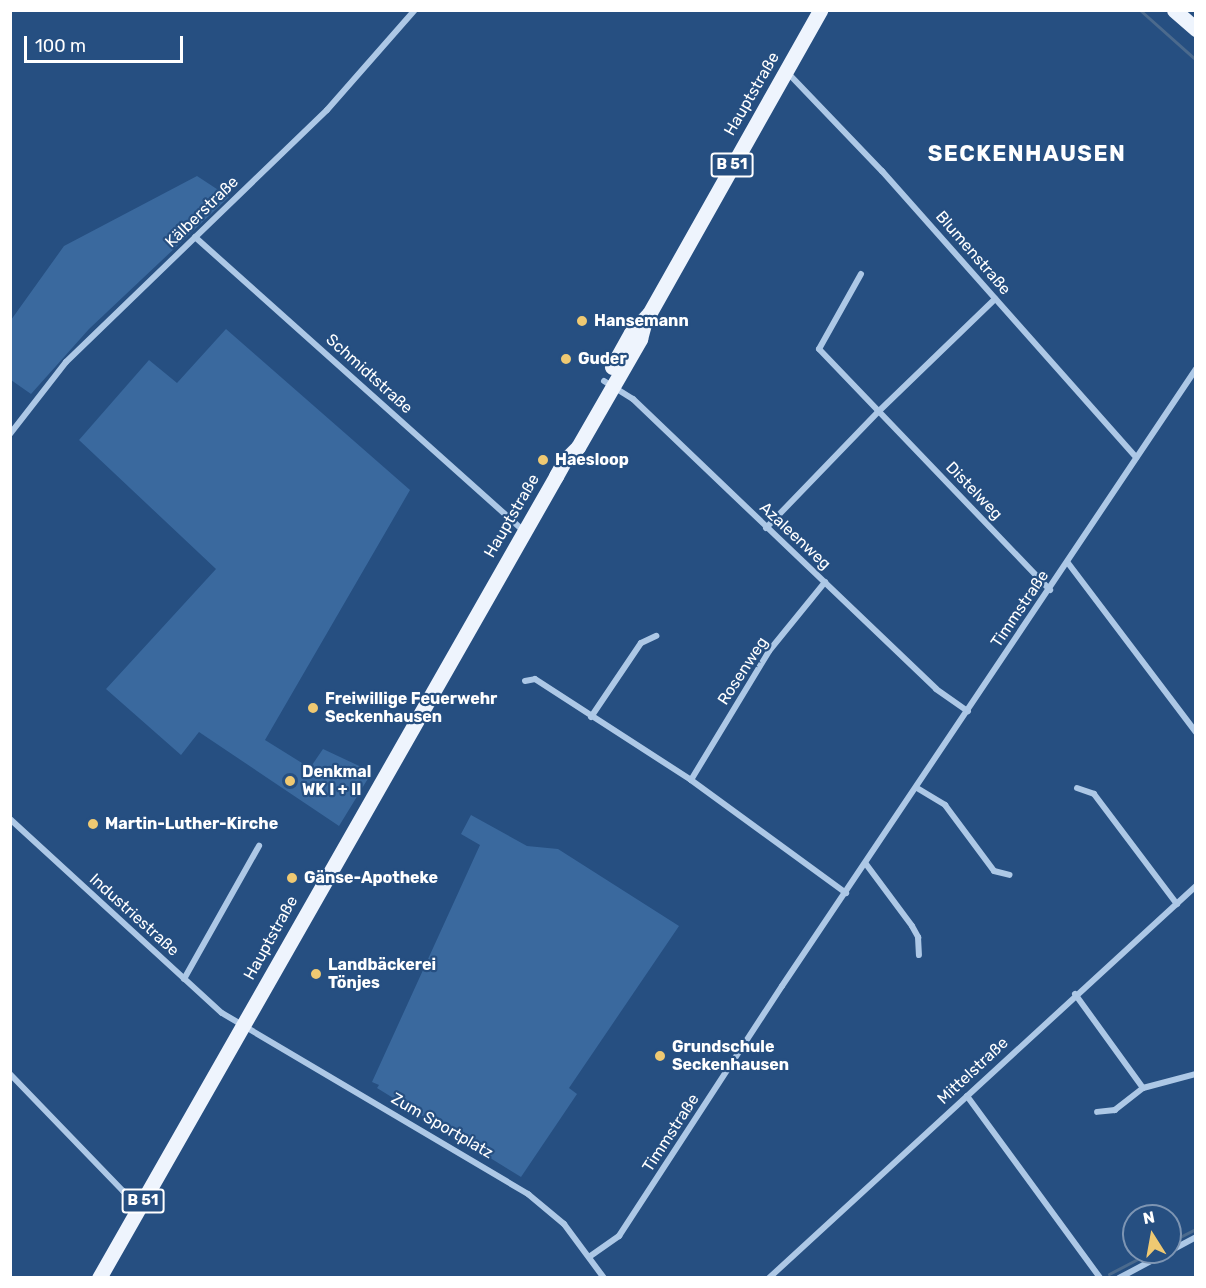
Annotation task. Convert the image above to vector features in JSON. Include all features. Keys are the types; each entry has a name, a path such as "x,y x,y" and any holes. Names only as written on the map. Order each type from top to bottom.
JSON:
{"main road":[{"name":"Hauptstraße","path":"99,1278 565,460 570,442 609,383 631,333 645,320 820,10"},
{"path":"1174,10 1196,29"}],"street":[{"name":"Kälberstraße","path":"10,434 66,362 327,110 415,10"},
{"name":"Blumenstraße","path":"786,71 882,171 1137,457"},
{"name":"Schmidtstraße","path":"195,237 524,531"},
{"name":"Distelweg","path":"861,274 819,349 1050,590"},
{"path":"766,528 878,412 995,299"},
{"name":"Timmstraße","path":"589,1257 619,1236 1196,369"},
{"name":"Azaleenweg","path":"609,383 633,399 936,689 968,711"},
{"path":"1068,563 1196,732"},
{"name":"Rosenweg","path":"691,780 770,651 825,582"},
{"path":"591,717 641,643 656,636"},
{"path":"525,681 535,679 691,780 846,893"},
{"path":"917,788 945,805 994,871 1010,875"},
{"path":"1077,788 1094,794 1177,904"},
{"name":"Industriestraße","path":"10,819 222,1013 242,1026"},
{"path":"184,979 259,846"},
{"path":"866,864 912,926 918,937 920,955"},
{"name":"Mittelstraße","path":"769,1278 1196,886"},
{"path":"1076,994 1143,1088"},
{"name":"Zum Sportplatz","path":"242,1026 528,1194 564,1224 604,1278"},
{"path":"10,1074 123,1191 143,1202"},
{"path":"1097,1112 1115,1110 1143,1088 1196,1074"},
{"path":"966,1096 1100,1278"},
{"path":"1182,1244 1196,1237"},
{"path":"1119,1278 1145,1264"}],"shaded area":[{"path":"197,176 229,197 89,329 31,394 11,380 11,320 64,246"},
{"path":"226,329 410,490 265,740 310,768 323,749 372,772 339,826 199,732 181,755 106,689 216,569 79,440 149,360 177,383"},
{"path":"471,815 527,846 558,849 679,926 569,1088 577,1094 521,1177 377,1088 379,1085 372,1082 480,845 461,834"}],"waterway":[{"path":"1140,10 1196,60"},
{"path":"1182,1236 1196,1229"},
{"path":"1109,1274 1128,1264"}],"place":[{"name":"Hansemann","path":"582,321"},
{"name":"Guder","path":"566,359"},
{"name":"Haesloop","path":"543,460"},
{"name":"Freiwillige Feuerwehr Seckenhausen","path":"313,708"},
{"name":"Denkmal WK I + II","path":"290,781"},
{"name":"Martin-Luther-Kirche","path":"93,824"},
{"name":"Gänse-Apotheke","path":"292,878"},
{"name":"Landbäckerei Tönjes","path":"316,974"},
{"name":"Grundschule Seckenhausen","path":"660,1056"}],"district":[{"name":"SECKENHAUSEN","path":"1027,154"}]}
